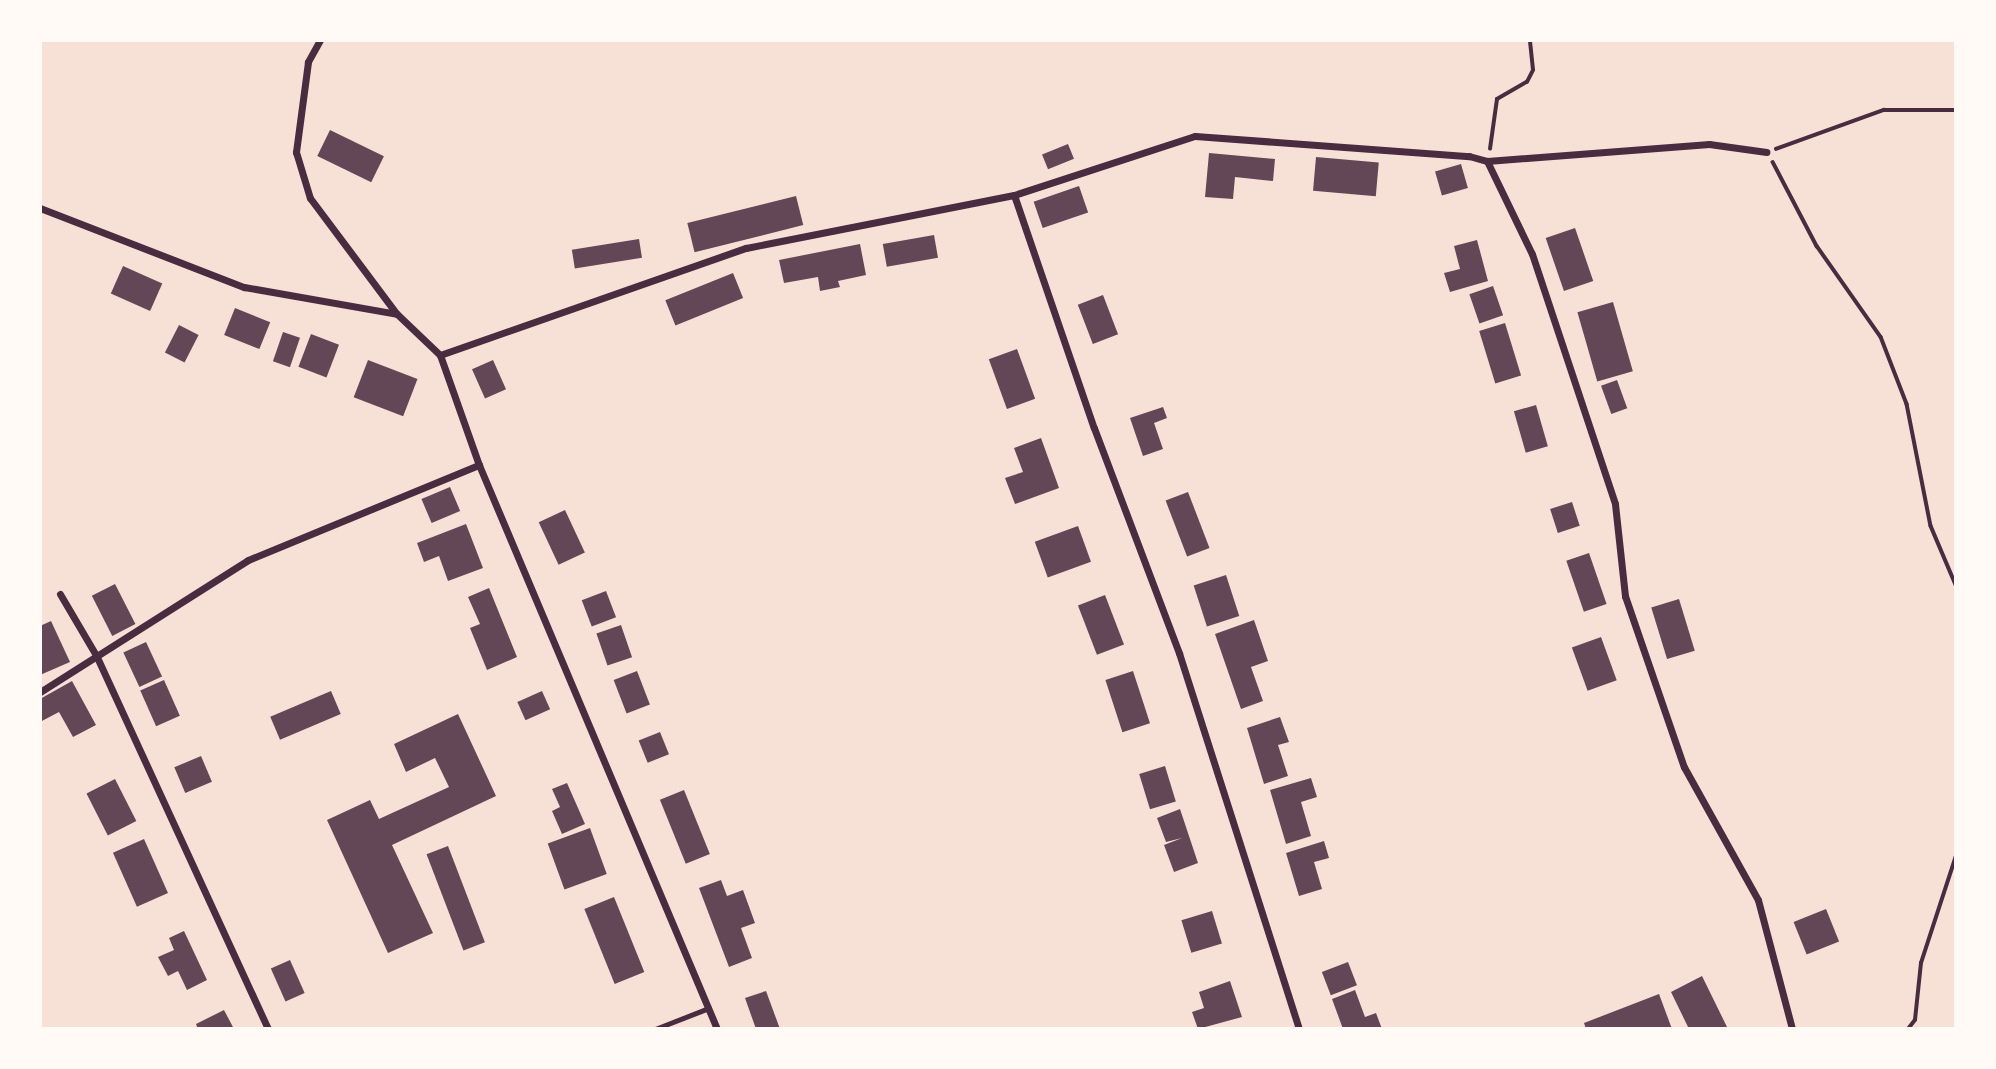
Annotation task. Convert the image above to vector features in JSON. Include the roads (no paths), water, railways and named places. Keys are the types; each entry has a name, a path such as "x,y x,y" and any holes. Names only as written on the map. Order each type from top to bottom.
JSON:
{"street":[{"path":"320,40 308,62 296,152 310,198 397,314 440,355 479,465 717,1029"},
{"path":"440,355 746,248 1014,195 1195,136 1469,156 1486,161 1709,144 1766,152"},
{"path":"1486,161 1532,254 1615,505 1625,596 1684,767 1758,900 1792,1029"},
{"path":"1014,195 1094,428 1179,653 1299,1029"},
{"path":"40,208 244,287 397,314"},
{"path":"40,692 248,560 479,465"},
{"path":"60,594 96,655 268,1029"}],"lane":[{"path":"655,1029 709,1007"}]}
